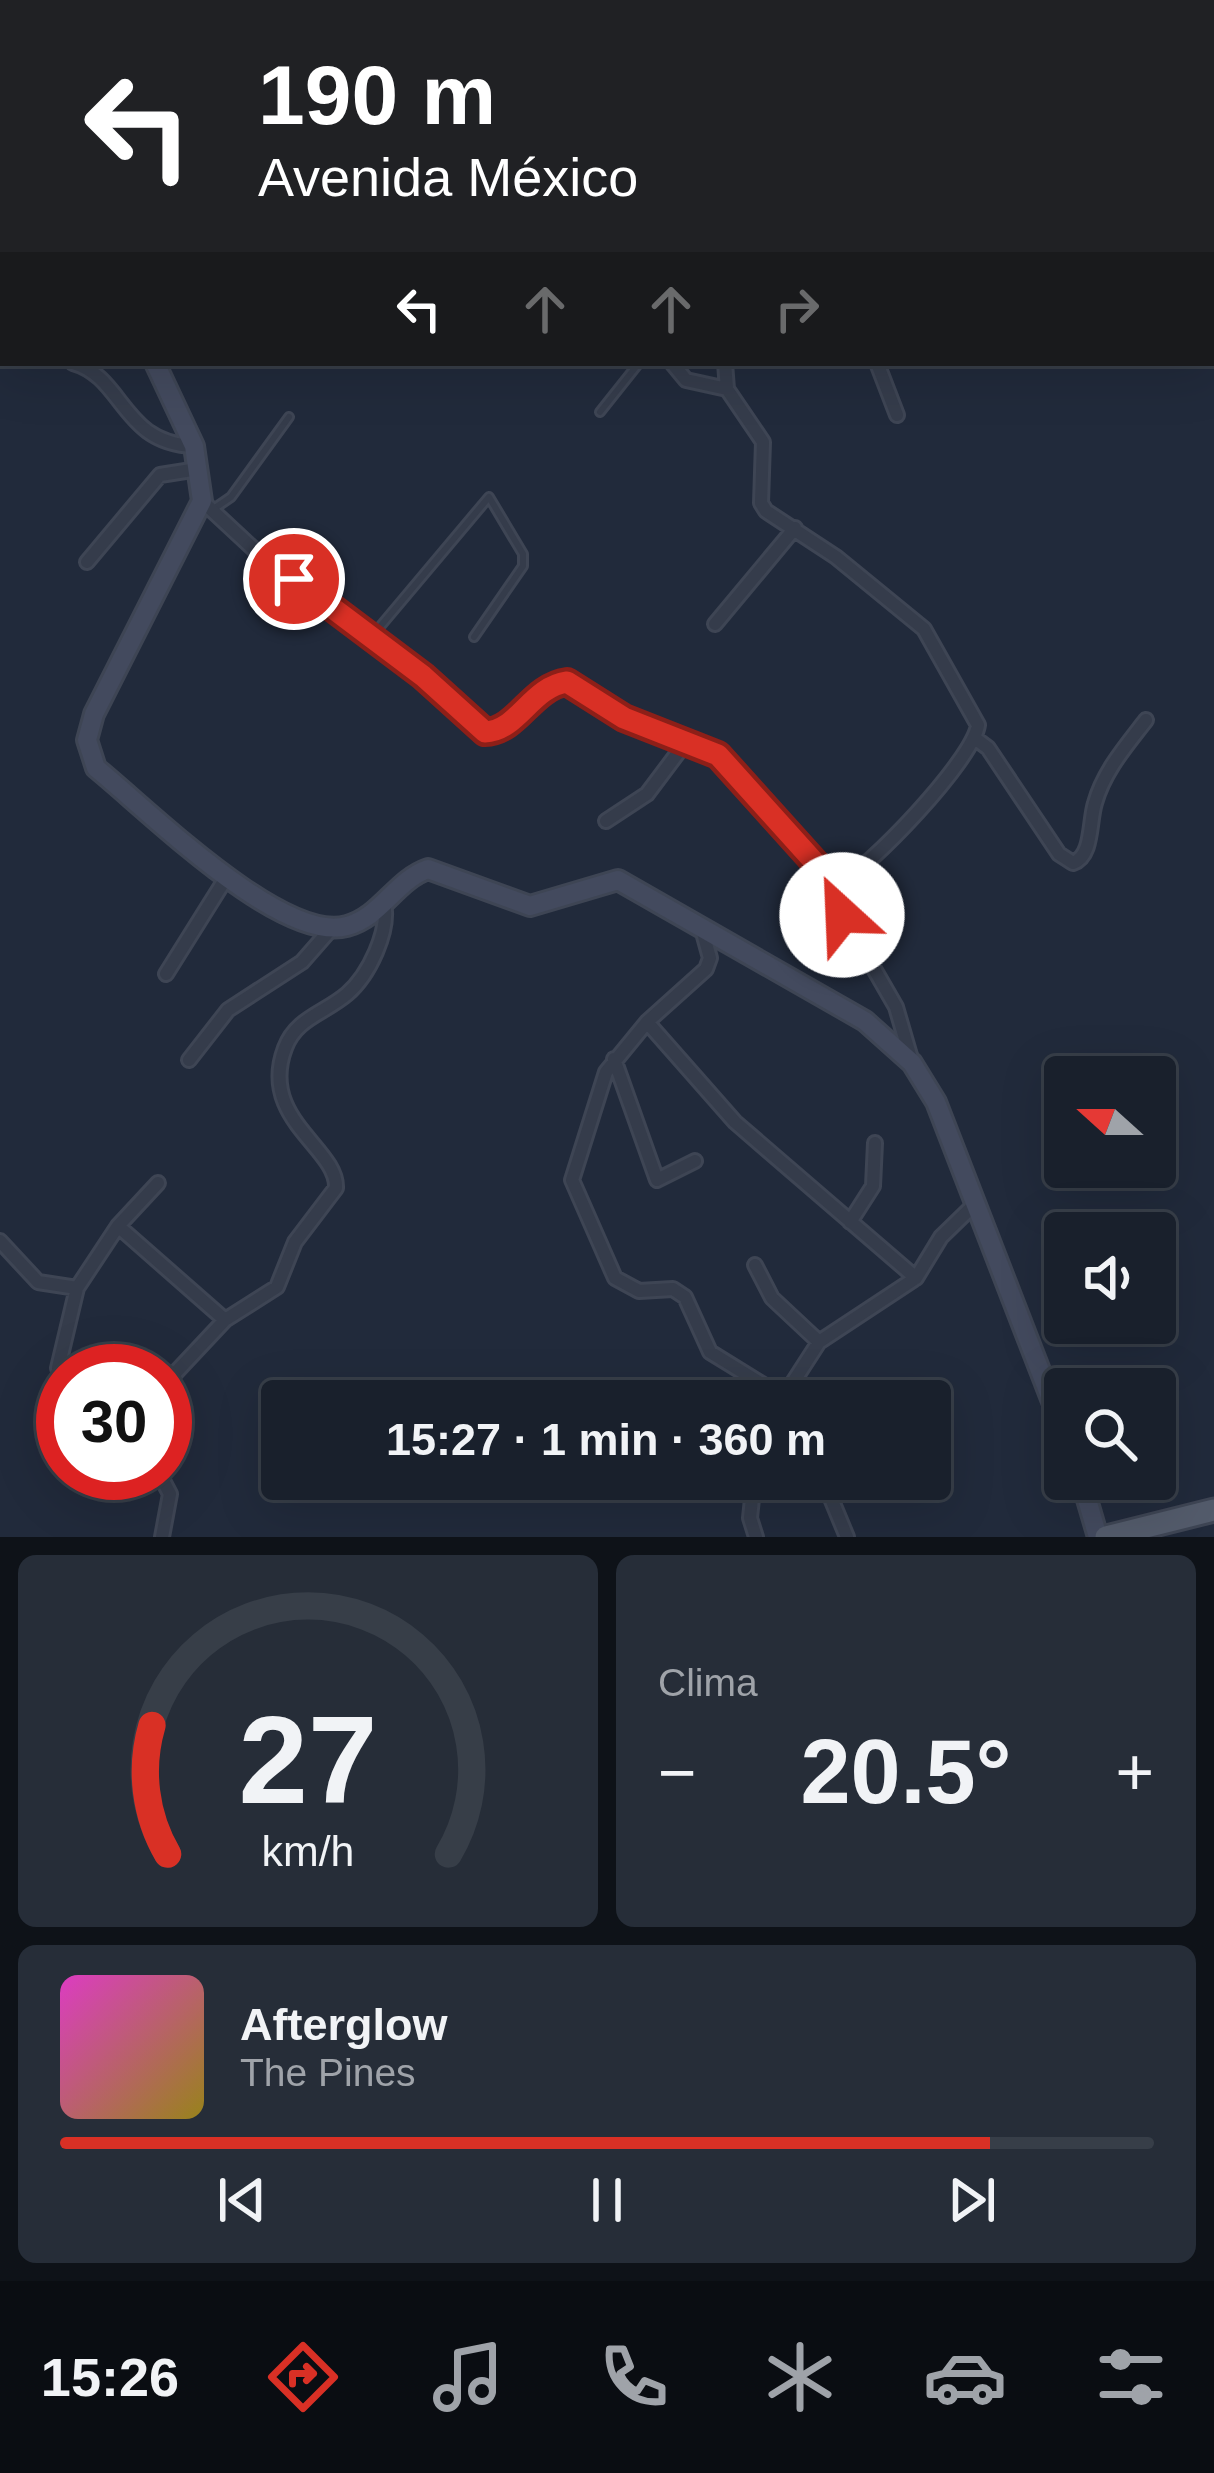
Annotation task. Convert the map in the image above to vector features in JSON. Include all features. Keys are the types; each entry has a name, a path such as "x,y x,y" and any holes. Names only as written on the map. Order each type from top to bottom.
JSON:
{"main road":[{"path":"1102,1537 1214,1510"}],"street":[{"path":"85,366 128,417 157,441 194,446"},
{"path":"156,366 194,446 207,506 259,554 373,635 485,732 507,725 544,688 567,682 624,718 686,742 732,767 836,886 842,915 896,1006 912,1063 936,1102 1044,1380"},
{"path":"674,366 686,380 727,389"},
{"path":"724,366 727,389 763,442 760,503 924,629 971,709 976,740 943,784 836,886"},
{"path":"878,366 897,415"},
{"path":"87,562 160,475 198,469"},
{"path":"207,506 94,714 87,740 96,768 274,910 330,930 354,924 413,874 438,868 530,906 553,902 597,881 618,880 700,922 848,1010 912,1063"},
{"path":"715,624 795,528"},
{"path":"976,740 988,748 1059,854 1073,863 1087,851 1095,801 1107,772 1146,720"},
{"path":"606,821 647,794 686,742"},
{"path":"166,974 229,874"},
{"path":"192,1355 225,1320 278,1287 295,1242 336,1188 333,1170 300,1134 287,1108 283,1056 304,1021 354,986 384,933 384,903"},
{"path":"700,922 710,958 706,969 614,1059 572,1180 614,1277 639,1291 673,1289 685,1297 710,1352 753,1380"},
{"path":"189,1060 228,1010 302,962 330,930"},
{"path":"647,1022 735,1122 916,1278"},
{"path":"614,1059 657,1180 695,1161"},
{"path":"850,1222 872,1186 875,1142"},
{"path":"64,1344 77,1288 118,1226 158,1183"},
{"path":"794,1380 819,1342 916,1278 941,1237 976,1203"},
{"path":"118,1226 225,1320"},
{"path":"0,1241 38,1282 77,1288"},
{"path":"755,1265 772,1298 819,1342"},
{"path":"162,1537 169,1500"},
{"path":"752,1500 750,1518 756,1537"},
{"path":"832,1500 847,1537"},
{"path":"1089,1500 1102,1537"}],"lane":[{"path":"600,412 636,366"},
{"path":"207,506 231,496 289,417"},
{"path":"373,635 489,497 524,554 523,566 474,637"}],"route":[{"path":"294,579 373,635 485,732 507,725 544,688 567,682 624,718 718,755 836,886 842,915"}]}
